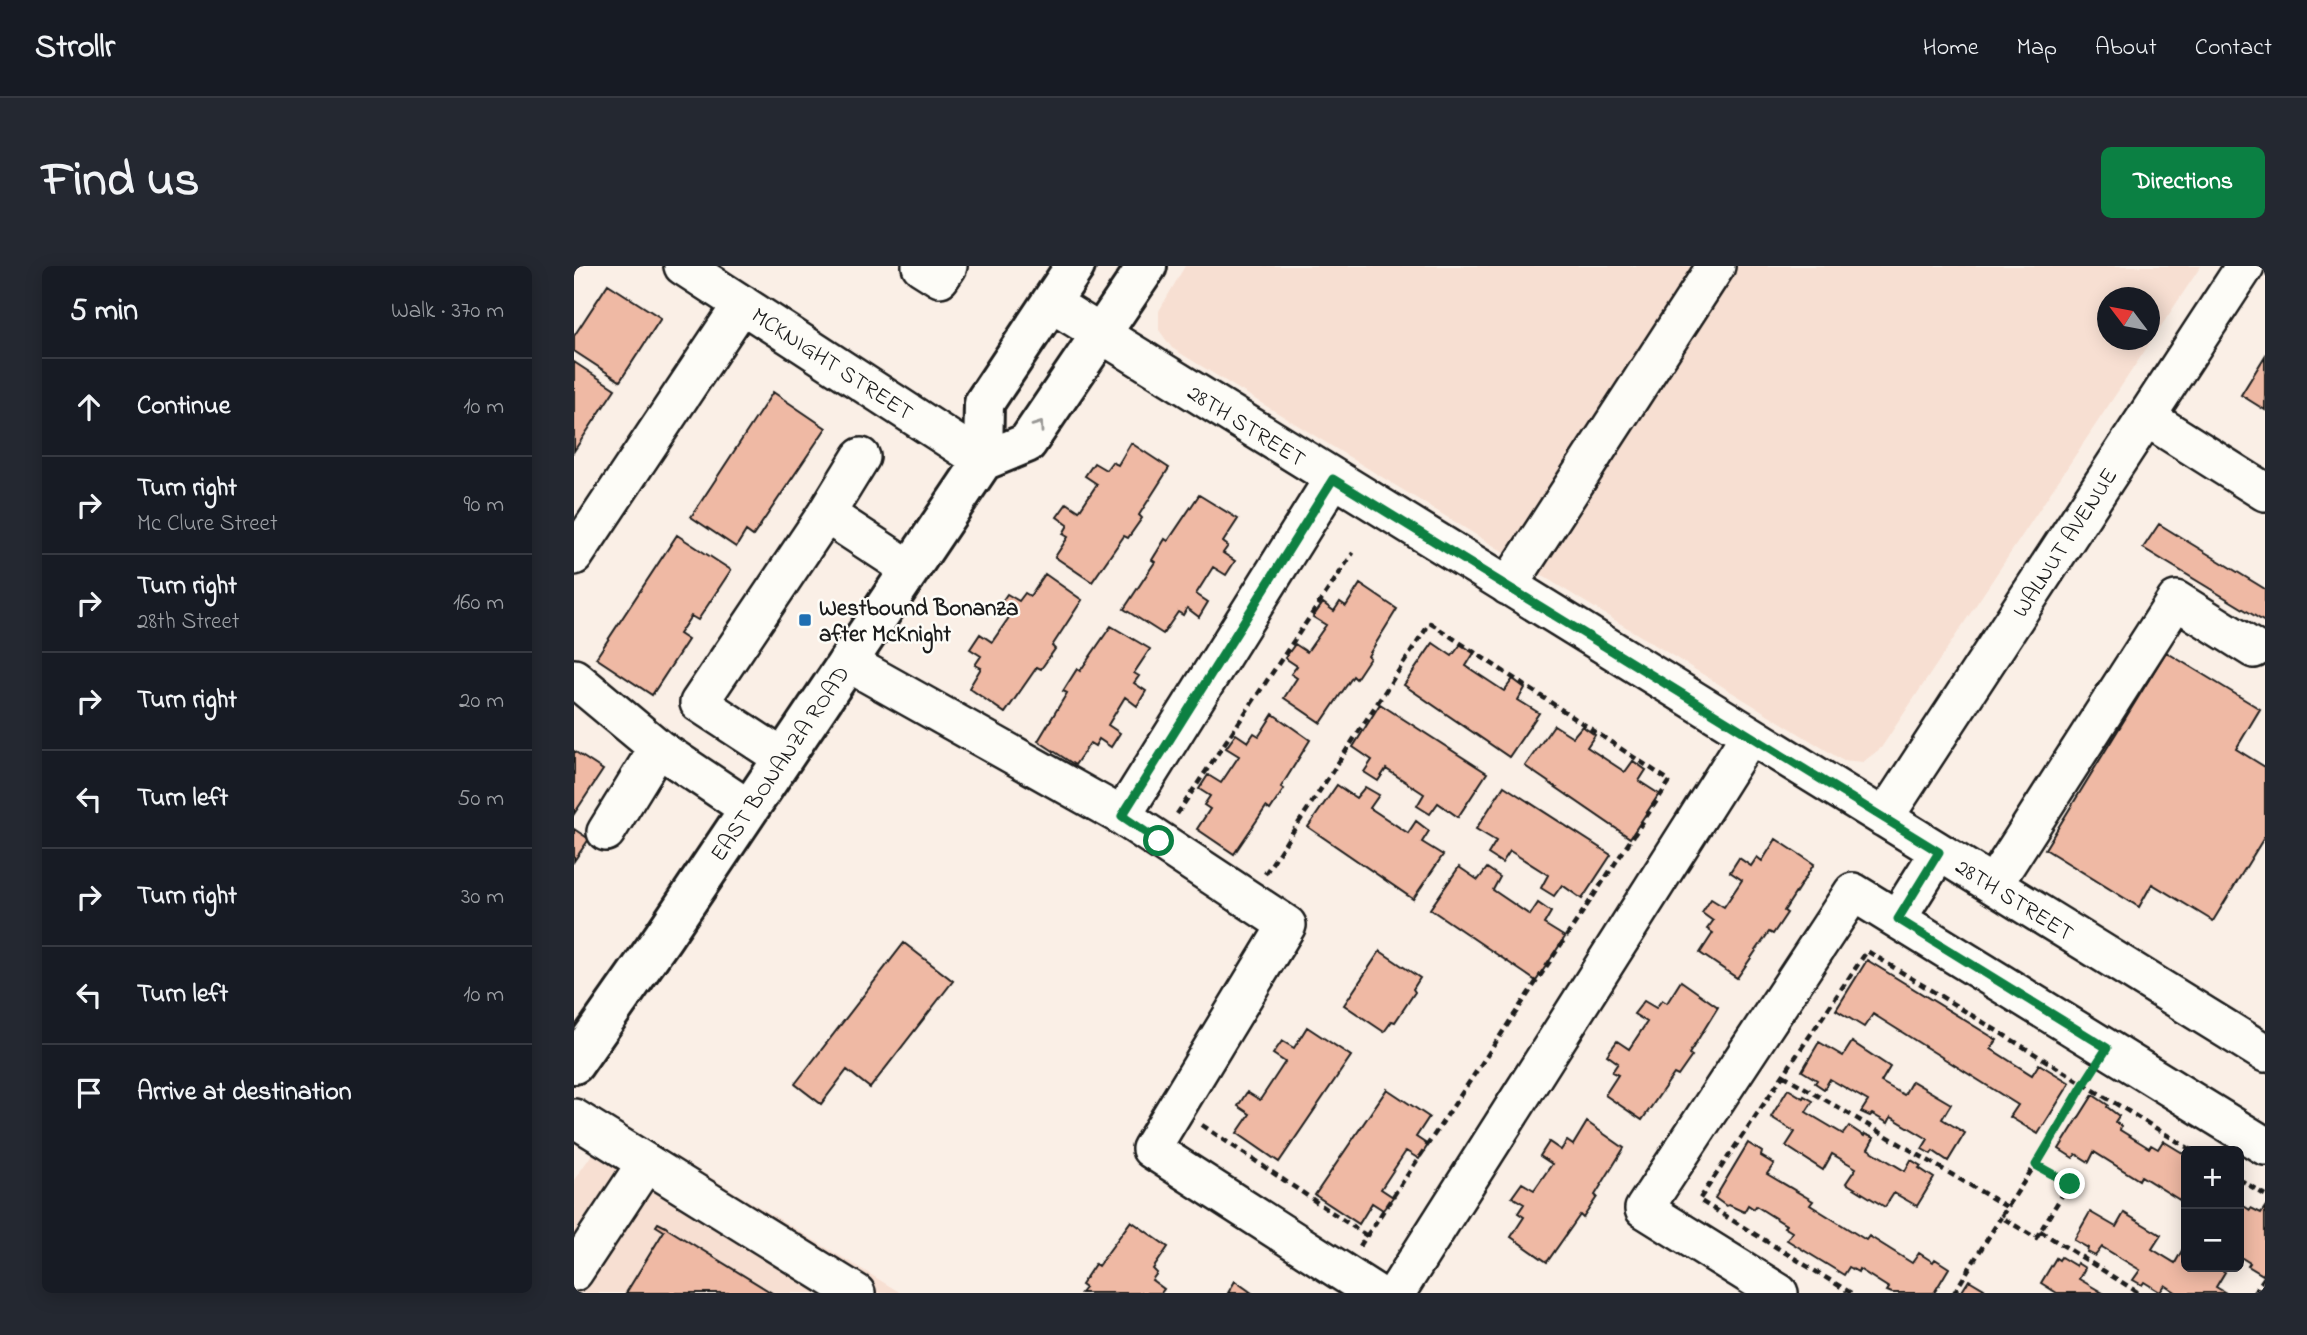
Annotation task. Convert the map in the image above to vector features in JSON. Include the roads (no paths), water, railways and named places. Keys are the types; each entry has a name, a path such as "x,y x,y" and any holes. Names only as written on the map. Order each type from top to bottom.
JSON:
{"main road":[{"path":"1075,266 984,403 983,461 1027,443 1147,266"},
{"name":"EAST BONANZA ROAD","path":"574,1065 983,461"}],"street":[{"name":"MCKNIGHT STREET","path":"683,266 983,461"},
{"path":"921,266 940,278 948,266"},
{"path":"1508,586 1716,266"},
{"name":"WALNUT AVENUE","path":"1884,818 2245,266"},
{"name":"28TH STREET","path":"1051,303 2265,1053"},
{"path":"574,556 741,304"},
{"path":"2146,417 2265,492"},
{"path":"783,758 699,703 826,514 861,457"},
{"path":"1122,816 1333,479"},
{"path":"826,514 910,569"},
{"path":"1993,886 2176,600 2254,649"},
{"path":"847,663 1122,816 1287,925 1151,1149 1375,1293"},
{"path":"574,678 658,748 749,808"},
{"path":"1396,1293 1750,735"},
{"path":"606,832 658,748"},
{"path":"1898,919 1939,852"},
{"path":"1779,1293 1644,1209 1853,892 2265,1146"},
{"path":"574,1118 856,1293"},
{"path":"574,1272 646,1163"}],"place":[{"name":"Westbound Bonanza after McKnight","path":"805,620"}]}
